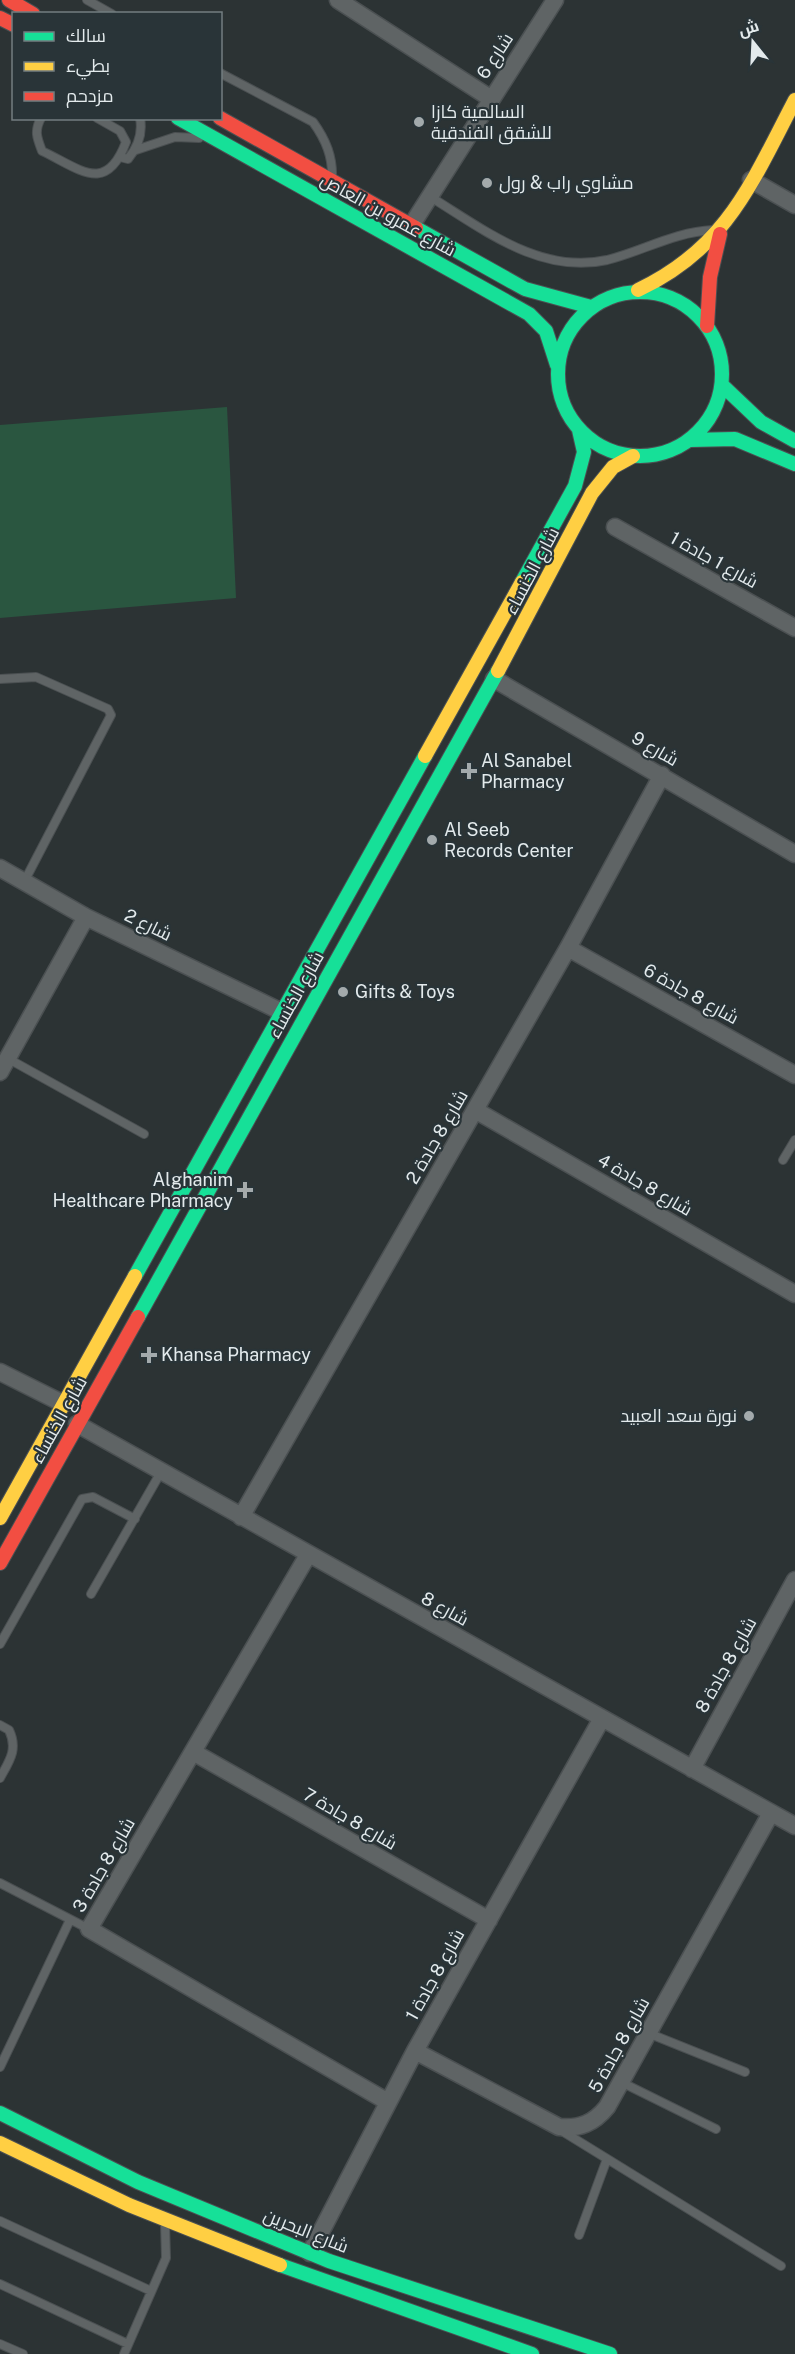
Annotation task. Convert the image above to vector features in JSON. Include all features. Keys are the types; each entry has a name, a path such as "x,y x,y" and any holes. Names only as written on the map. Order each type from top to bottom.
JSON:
{"street":[{"path":"338,0 490,98"},
{"name":"شارع 6","path":"411,226 490,98 555,0"},
{"path":"13,1 30,12"},
{"path":"633,292 661,294 670,298 687,306 707,326 720,354 722,385 716,406 705,425 690,440 663,453 633,456 613,452 594,443 579,430 561,400 557,365 568,333 591,307 611,297 659,282 682,269 704,251 721,230 795,100"},
{"name":"شارع عمرو بن العاص","path":"222,119 332,183 525,289 591,307"},
{"name":"شارع عمرو بن العاص","path":"181,120 529,314 546,331 557,365"},
{"path":"751,180 795,205"},
{"path":"707,326 710,277 721,230"},
{"path":"722,385 761,422 795,441"},
{"name":"شارع الخنساء","path":"0,1518 575,486 584,452 579,430"},
{"path":"690,440 735,439 795,464"},
{"name":"شارع الخنساء","path":"0,1563 494,680 592,493 613,467 633,456"},
{"name":"شارع 1 جادة 1","path":"615,527 795,628"},
{"name":"شارع 9","path":"494,680 662,775 795,854"},
{"name":"شارع 8 جادة 2","path":"241,1517 568,948 662,775"},
{"name":"شارع 2","path":"0,868 86,917 282,1012"},
{"path":"4,1065 86,917"},
{"name":"شارع 8 جادة 6","path":"568,948 795,1075"},
{"name":"شارع 8 جادة 4","path":"475,1110 795,1294"},
{"path":"0,1372 64,1404"},
{"name":"شارع 8","path":"78,1424 601,1720 795,1826"},
{"name":"شارع 8 جادة 3","path":"308,1555 89,1929 388,2102"},
{"name":"شارع 8 جادة 8","path":"692,1770 795,1580"},
{"name":"شارع 8 جادة 1","path":"310,2253 416,2050 601,1720"},
{"name":"شارع 8 جادة 7","path":"193,1752 489,1920"},
{"name":"شارع 8 جادة 5","path":"416,2050 549,2122 570,2128 591,2122 607,2107 771,1813"},
{"name":"شارع البحرين","path":"0,2113 138,2182 310,2253 610,2354"},
{"name":"شارع البحرين","path":"0,2143 66,2179 165,2220 532,2354"}],"lane":[{"path":"87,0 108,12"},
{"path":"222,74 313,122 323,136 333,163 332,183"},
{"path":"39,120 36,126 36,137 42,151 93,175 103,174 112,168 120,157 126,142 120,131 101,120"},
{"path":"120,157 128,159 136,150 142,130 140,120"},
{"path":"136,150 175,137 212,138"},
{"path":"429,196 508,244 557,263 581,264 607,260 676,235 721,230"},
{"path":"0,679 36,677 108,708 111,715 24,882"},
{"path":"4,1065 144,1134"},
{"path":"783,1160 795,1140"},
{"path":"91,1594 161,1472"},
{"path":"0,1644 82,1499 93,1497 135,1519"},
{"path":"0,1725 9,1730 15,1743 13,1754 0,1778"},
{"path":"0,1882 89,1929"},
{"path":"0,2067 70,1920"},
{"path":"648,2033 744,2072"},
{"path":"621,2082 716,2129"},
{"path":"549,2122 781,2266"},
{"path":"579,2235 607,2159"},
{"path":"124,2354 166,2258 165,2220"},
{"path":"0,2221 151,2291"},
{"path":"0,2284 128,2344"},
{"path":"0,2344 23,2354"}],"green space":[{"path":"227,407 236,598 0,618 0,425"}],"traffic: fast":[{"path":"182,120 529,314 546,331 557,365"},
{"path":"416,228 525,289 591,307"},
{"path":"640,292 671,298 698,316 716,343 722,374 716,405 698,432 671,450 640,456 609,450 582,432 564,405 558,374 564,343 582,316 609,298 640,292"},
{"path":"722,385 761,422 795,441"},
{"path":"522,582 575,486 584,452 579,430"},
{"path":"690,440 735,439 795,464"},
{"path":"138,1317 498,671"},
{"path":"135,1276 425,756"},
{"path":"0,2113 138,2182 329,2261 610,2354"},
{"path":"280,2265 532,2354"}],"traffic: slow":[{"path":"638,290 669,273 694,254 715,233 734,210 750,185 795,100"},
{"path":"498,671 592,493 613,467 633,456"},
{"path":"425,756 522,582"},
{"path":"0,1518 135,1276"},
{"path":"0,2143 129,2205 280,2265"}],"traffic: jam":[{"path":"9,0 30,12"},
{"path":"0,18 12,24"},
{"path":"222,119 416,228"},
{"path":"707,326 710,277 720,234"},
{"path":"0,1563 138,1317"}],"place":[{"name":"السالمية كازا للشقق الفندقية","path":"419,122"},
{"name":"مشاوي راب & رول","path":"487,183"},
{"name":"Al Sanabel Pharmacy","path":"469,771"},
{"name":"Al Seeb Records Center","path":"432,840"},
{"name":"Gifts & Toys","path":"343,992"},
{"name":"Alghanim Healthcare Pharmacy","path":"245,1190"},
{"name":"Khansa Pharmacy","path":"149,1355"},
{"name":"نورة سعد العبيد","path":"749,1416"}]}
